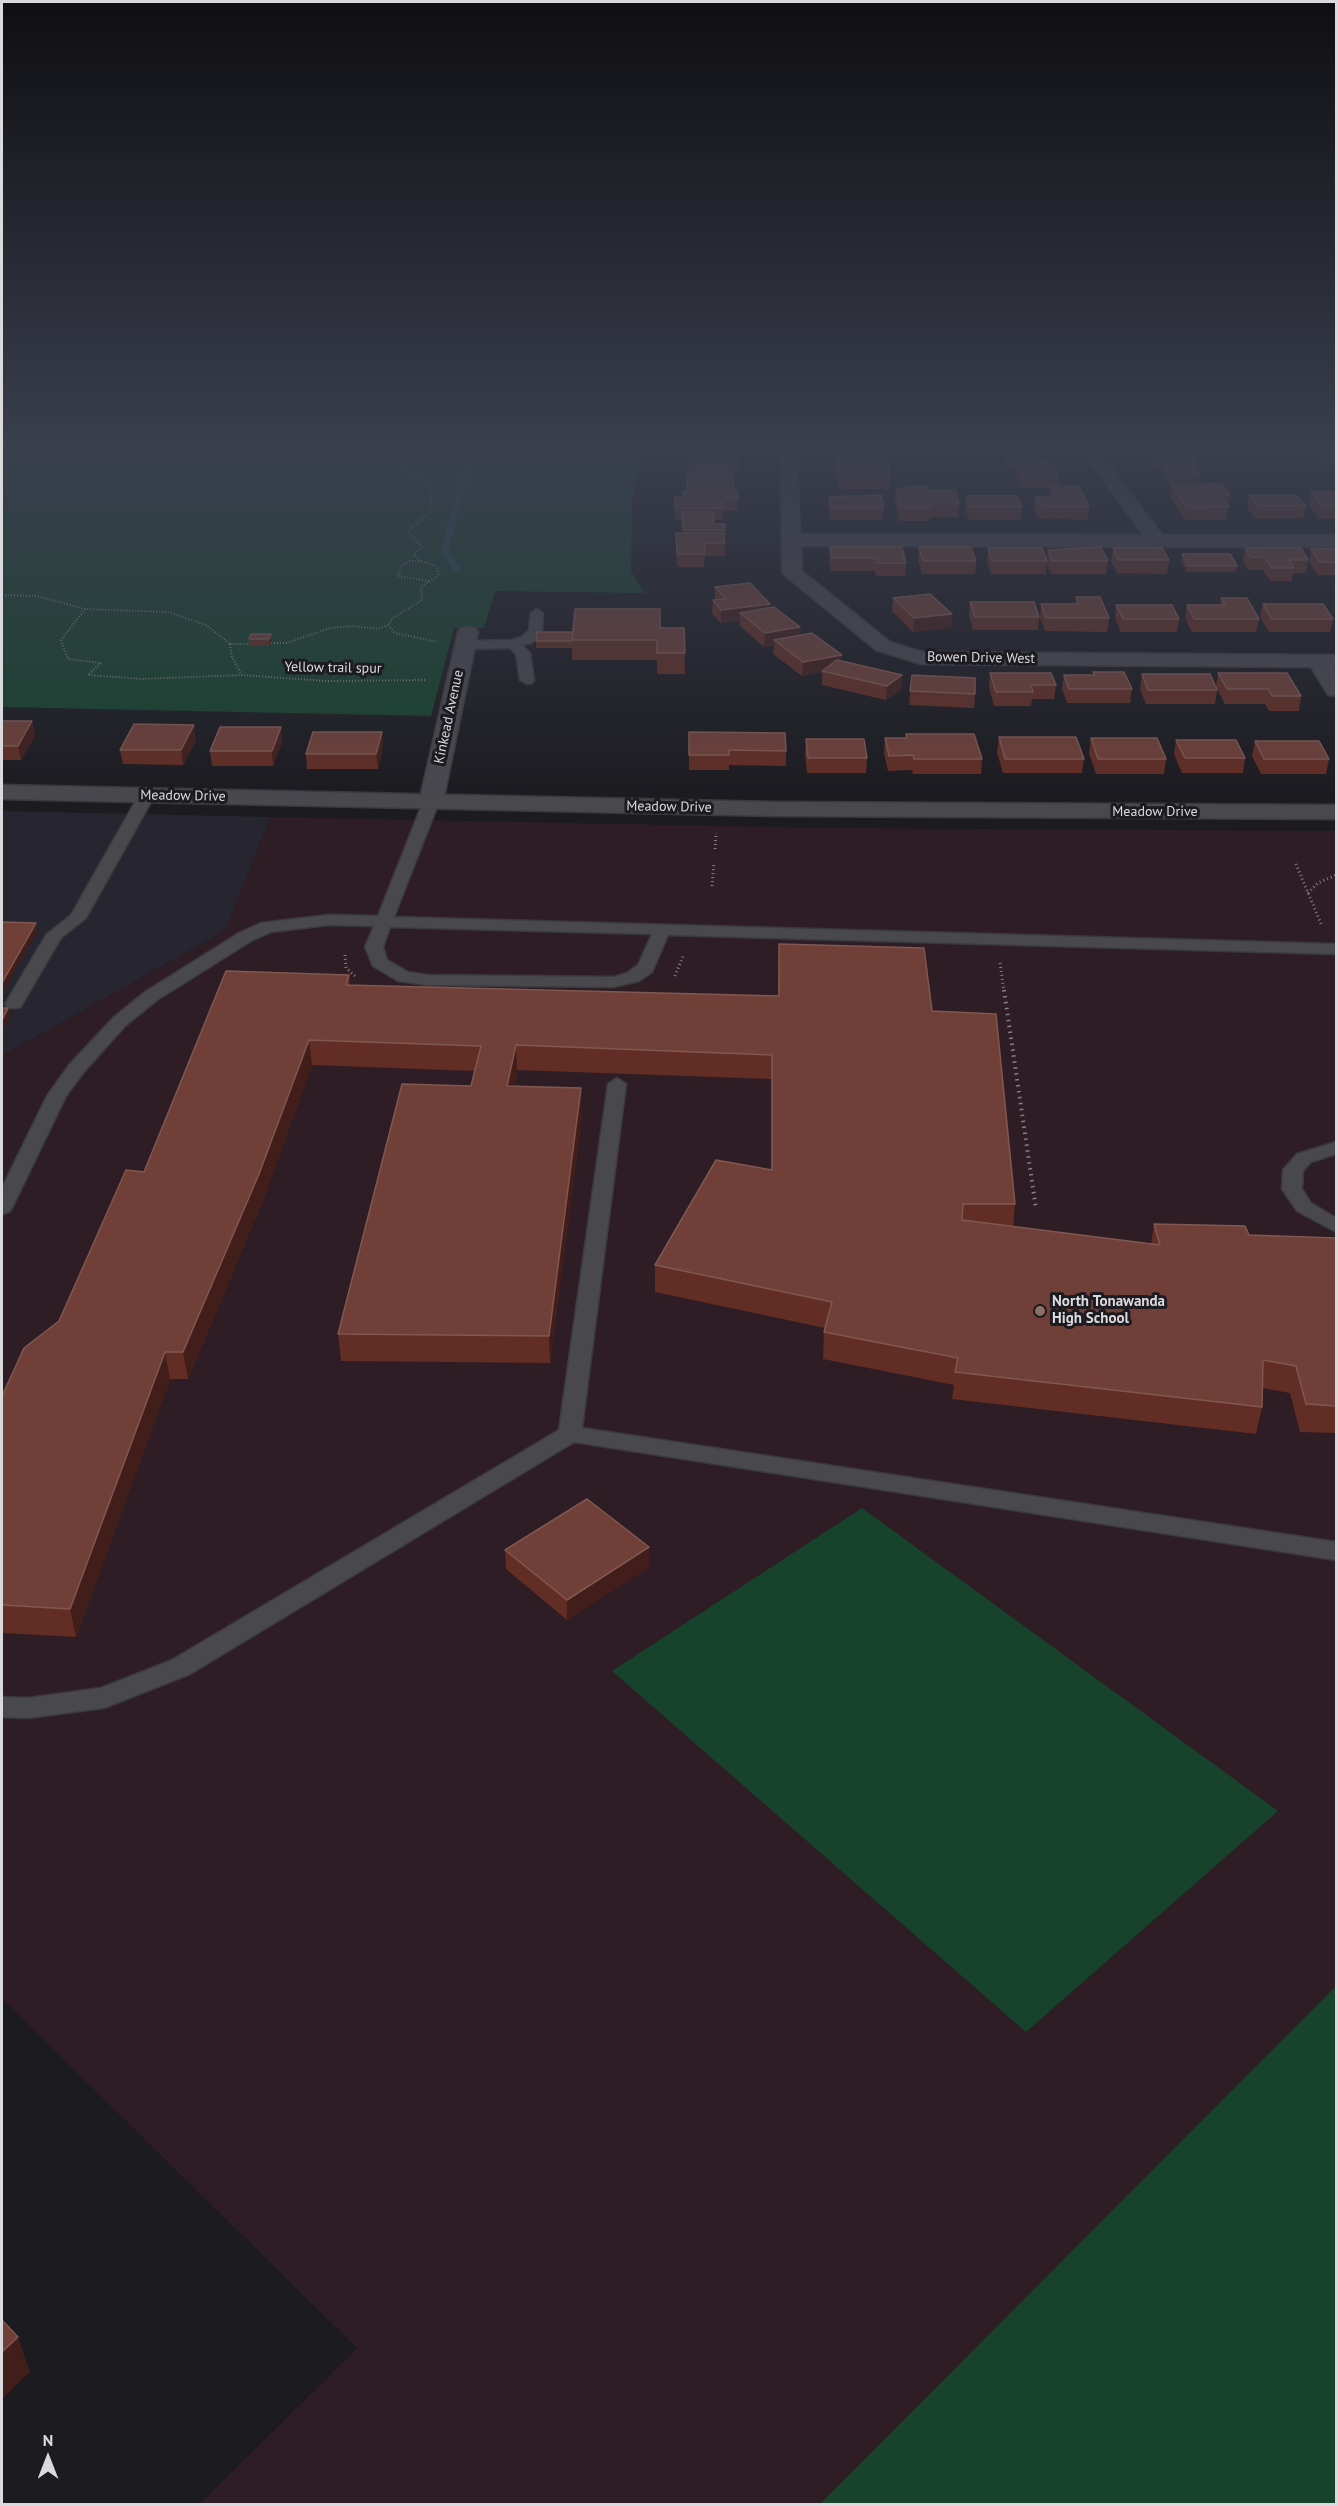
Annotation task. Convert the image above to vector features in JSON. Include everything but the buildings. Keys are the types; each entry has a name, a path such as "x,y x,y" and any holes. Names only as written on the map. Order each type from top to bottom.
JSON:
{"street":[{"name":"Bowen Drive West","path":"792,568 792,573 883,646 921,658 1327,661"},
{"name":"Kinkead Avenue","path":"431,802 466,638"},
{"path":"1327,661 1336,690"},
{"name":"Meadow Drive","path":"2,792 833,810 1336,812"}],"lane":[{"path":"466,638 513,644 527,640 535,630 537,613"},
{"path":"513,644 523,653 528,680"},
{"path":"14,1004 54,934 78,918 147,795"},
{"path":"431,802 374,947 379,962 404,977 438,981 614,982 633,977 646,968 662,930"},
{"path":"2,1208 57,1096 76,1069 119,1022 151,996 245,937 267,927 321,920 1336,949"},
{"path":"570,1434 617,1083"},
{"path":"1336,1148 1304,1158 1293,1170 1292,1189 1304,1207 1336,1226"},
{"path":"2,1707 28,1708 104,1698 181,1667 570,1434 1336,1551"}],"path":[{"path":"400,568 398,576 430,582"},
{"path":"2,595 36,596 85,609 168,612 206,625 230,644 287,643 330,628 354,626 378,629 388,625 393,618 422,600 421,587 439,575 437,568"},
{"name":"Yellow trail spur","path":"85,609 61,640 68,659 101,663 88,675 142,679 242,675 457,682"},
{"path":"388,625 395,633 466,638"},
{"path":"230,644 232,657 242,675"},
{"path":"712,886 714,863"},
{"path":"1296,864 1322,926"},
{"path":"1308,893 1318,883 1336,875"},
{"path":"998,951 1036,1209"}],"shaded area":[{"path":"2,811 271,817 225,931 2,1056"},
{"path":"271,817 824,828 1336,831 1336,2504 200,2504 357,2348 2,1999 2,1056 225,931"}],"green space":[{"path":"2,568 631,568 644,593 495,591 484,628 454,628 431,716 2,707"},
{"path":"862,1508 1278,1811 1026,2032 612,1671"},
{"path":"1336,1986 1336,2504 820,2504"}],"place":[{"name":"North Tonawanda High School","path":"1040,1311"}]}
